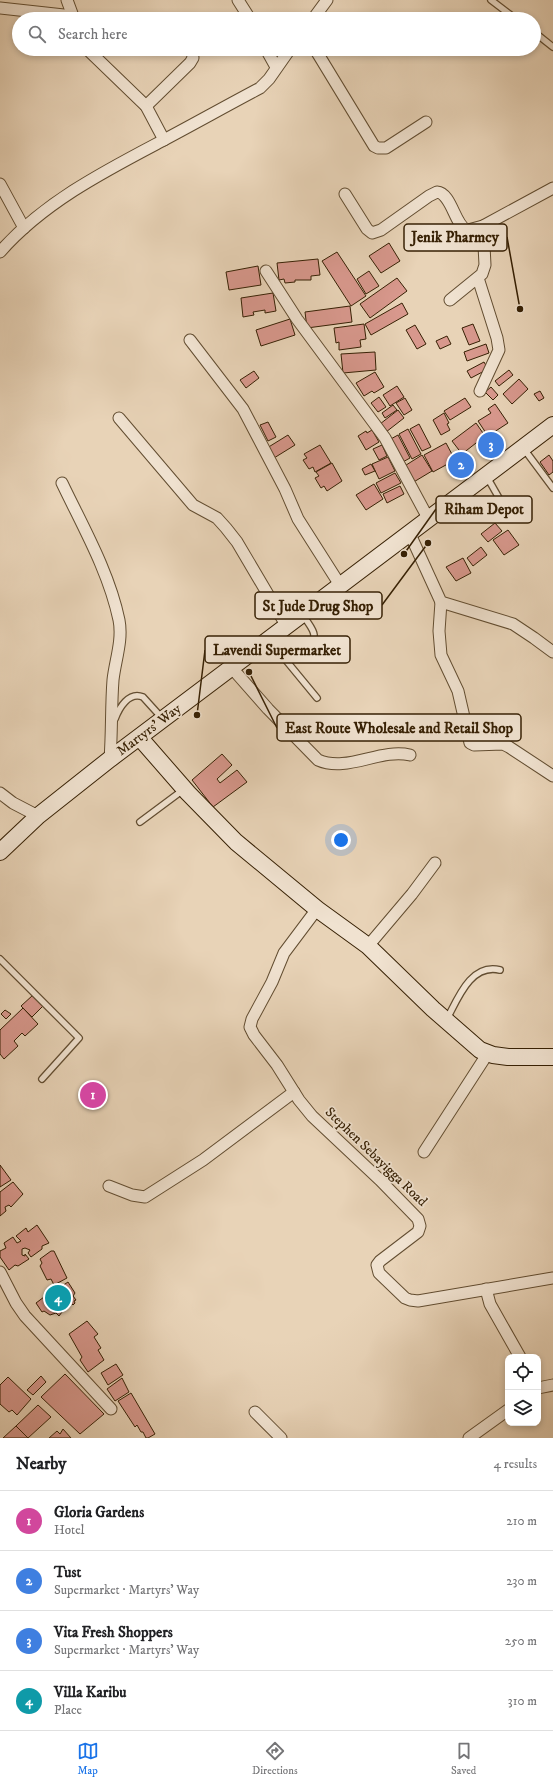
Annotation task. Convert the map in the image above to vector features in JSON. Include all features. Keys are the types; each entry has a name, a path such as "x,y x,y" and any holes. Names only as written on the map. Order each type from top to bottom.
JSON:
{"main road":[{"name":"Martyrs' Way","path":"3,845 110,759 140,738 302,613 553,425"},
{"path":"140,738 185,789 236,842 316,909 368,946 446,1021 480,1050 508,1057 553,1057"}],"street":[{"path":"67,0 71,12"},
{"path":"238,0 246,12"},
{"path":"318,12 326,0"},
{"path":"0,8 32,12"},
{"path":"92,56 146,106 164,140"},
{"path":"146,106 190,63 194,58 194,56"},
{"path":"270,56 276,67"},
{"path":"0,252 13,237 74,190 260,88 285,56"},
{"path":"319,56 374,146 378,148 386,148 426,122"},
{"path":"0,184 24,228"},
{"path":"345,194 367,230 372,233 381,230 429,196 438,192 444,195 465,229 474,229 483,226 553,188"},
{"path":"450,300 482,274 485,265 483,226"},
{"path":"266,271 302,325 385,438 428,518"},
{"path":"478,278 497,338 499,350 480,391"},
{"path":"190,340 243,409 285,489 298,519 340,585"},
{"path":"119,418 193,505 218,518 237,542 278,632"},
{"path":"62,483 94,550 109,587 119,621 119,640 113,679 110,759"},
{"path":"409,532 442,602 439,631 441,655 458,692 470,743 474,745 503,744 553,776"},
{"path":"442,602 513,624 553,652"},
{"path":"231,667 268,709 318,760 326,764 336,764 386,755 410,755"},
{"path":"0,793 13,803 38,816"},
{"path":"368,946 412,894 435,863"},
{"name":"Stephen Sebayigga Road","path":"316,909 284,953 272,982 250,1023 254,1036 277,1065 294,1092 312,1116 380,1180 420,1222 418,1232 380,1261 377,1266 379,1273 400,1293 410,1300 418,1301 486,1289"},
{"path":"424,1152 488,1053"},
{"path":"108,1186 132,1195 146,1197 203,1160 294,1092"},
{"path":"0,1272 16,1303 25,1316 111,1409"},
{"path":"518,1354 490,1304 486,1289 553,1278"},
{"path":"541,1387 553,1385"},
{"path":"255,1412 281,1438"},
{"path":"469,1438 505,1412"}],"lane":[{"path":"490,0 506,12"},
{"path":"541,38 553,47"},
{"path":"523,447 553,488"},
{"path":"486,475 503,505"},
{"path":"278,632 295,654 300,654 313,642 315,638 315,634 302,613"},
{"path":"278,632 317,698"},
{"path":"112,725 121,705 134,696 139,695 143,697 163,720"},
{"path":"140,822 185,789"},
{"path":"0,959 79,1038 42,1079"},
{"path":"446,1021 457,1001 475,975 486,969 493,968 500,970"}],"building":[{"path":"389,243 400,261 381,273 369,256"},
{"path":"337,252 366,296 351,306 322,261"},
{"path":"318,259 320,275 311,276 311,280 295,280 295,282 285,283 284,279 279,280 277,263"},
{"path":"258,266 261,285 229,290 226,272"},
{"path":"369,271 379,286 366,294 357,279"},
{"path":"397,278 407,291 370,318 360,304"},
{"path":"273,293 276,311 265,313 265,310 253,312 254,315 243,317 241,298"},
{"path":"402,303 408,314 371,335 365,324"},
{"path":"350,306 352,322 307,328 305,312"},
{"path":"290,319 295,335 261,346 256,330"},
{"path":"364,324 366,339 360,340 361,347 339,350 339,342 336,343 334,328"},
{"path":"473,324 480,341 469,345 462,328"},
{"path":"415,325 426,344 417,349 406,330"},
{"path":"447,336 451,344 440,349 436,341"},
{"path":"486,344 489,353 467,361 464,352"},
{"path":"375,352 376,370 343,373 341,354"},
{"path":"484,362 488,369 471,378 467,371"},
{"path":"509,370 513,375 499,386 495,381"},
{"path":"254,371 259,378 246,388 240,380"},
{"path":"375,372 384,387 374,393 372,391 364,396 356,383"},
{"path":"519,379 528,389 512,404 503,394"},
{"path":"397,386 404,397 390,406 383,395"},
{"path":"491,387 498,395 493,400 485,392"},
{"path":"540,391 544,398 539,401 534,394"},
{"path":"379,397 386,407 378,412 371,403"},
{"path":"405,398 412,410 404,415 396,403"},
{"path":"465,398 471,407 450,420 444,411"},
{"path":"495,404 508,423 488,436 478,421 491,413 488,409"},
{"path":"393,405 397,410 385,418 382,413"},
{"path":"398,410 404,418 386,432 380,424"},
{"path":"444,413 449,423 447,424 450,430 441,435 433,420"},
{"path":"268,422 276,437 268,441 260,425"},
{"path":"476,423 485,436 462,454 452,441"},
{"path":"419,424 431,447 422,451 410,429"},
{"path":"408,429 421,454 412,459 399,434"},
{"path":"372,430 379,442 366,450 358,436 366,431 367,433"},
{"path":"288,435 295,445 274,458 267,448"},
{"path":"398,435 410,458 401,463 389,440"},
{"path":"446,443 455,460 433,472 424,455"},
{"path":"320,445 331,463 315,472 313,467 309,469 303,460 307,458 304,454"},
{"path":"382,445 387,456 379,460 373,449"},
{"path":"422,455 432,471 412,483 403,467"},
{"path":"549,455 553,461 553,472 549,475 540,462"},
{"path":"388,457 395,471 379,479 372,464"},
{"path":"332,463 342,481 327,491 324,486 321,488 315,478 319,476 316,472"},
{"path":"371,464 375,471 365,475 362,469"},
{"path":"395,473 401,483 381,493 376,483"},
{"path":"374,484 383,499 366,510 356,495"},
{"path":"400,486 404,494 387,503 383,494"},
{"path":"495,523 502,531 488,542 481,534"},
{"path":"508,530 519,545 504,555 493,540"},
{"path":"481,547 487,555 473,566 467,558"},
{"path":"463,558 471,573 456,581 446,567"},
{"path":"222,754 232,765 217,779 220,783 237,770 247,782 213,807 192,780"},
{"path":"33,995 43,1006 32,1017 21,1006"},
{"path":"23,1008 38,1024 25,1036 22,1033 14,1041 18,1046 4,1059 0,1054 0,1030"},
{"path":"5,1010 11,1014 6,1019 1,1014"},
{"path":"0,1165 11,1180 0,1187"},
{"path":"13,1182 23,1194 11,1207 9,1205 5,1207 6,1211 0,1216 0,1192"},
{"path":"37,1225 49,1243 42,1246 42,1249 31,1257 28,1253 30,1250 25,1248 22,1249 22,1255 25,1256 25,1254 29,1259 18,1266 15,1265 9,1270 0,1257 0,1251 6,1248 4,1243 13,1237 17,1243 21,1241 16,1236 26,1228 28,1232"},
{"path":"51,1251 54,1251 67,1278 54,1285 51,1279 47,1280 40,1266 42,1263 40,1259"},
{"path":"68,1282 75,1293 73,1296 76,1300 74,1301 75,1303 73,1305 71,1303 64,1306 61,1303 57,1304 62,1312 59,1316 56,1313 50,1315 44,1311 42,1312 36,1303 52,1291 55,1295 62,1290 59,1288"},
{"path":"87,1321 98,1334 94,1337 101,1348 98,1350 104,1360 88,1372 80,1360 82,1357 69,1334"},
{"path":"116,1364 123,1375 108,1385 101,1373"},
{"path":"65,1374 104,1414 80,1434 41,1397"},
{"path":"41,1376 46,1382 33,1395 27,1390"},
{"path":"8,1377 31,1399 17,1415 12,1410 9,1412 0,1404 0,1385"},
{"path":"122,1378 129,1392 115,1401 107,1389"},
{"path":"131,1393 155,1434 148,1438 146,1438 137,1425 135,1427 118,1401"},
{"path":"38,1405 51,1417 28,1438 16,1426"},
{"path":"16,1426 28,1438 3,1438"},
{"path":"63,1429 71,1438 49,1438 57,1431 60,1434"}],"place":[{"name":"Jenik Pharmcy","path":"520,309"},
{"name":"Vita Fresh Shoppers","path":"491,445"},
{"name":"Tust","path":"461,465"},
{"name":"St Jude Drug Shop","path":"428,543"},
{"name":"Riham Depot","path":"404,554"},
{"name":"East Route Wholesale and Retail Shop","path":"249,672"},
{"name":"Lavendi Supermarket","path":"197,715"},
{"name":"Gloria Gardens","path":"93,1095"},
{"name":"Villa Karibu","path":"58,1298"}]}
